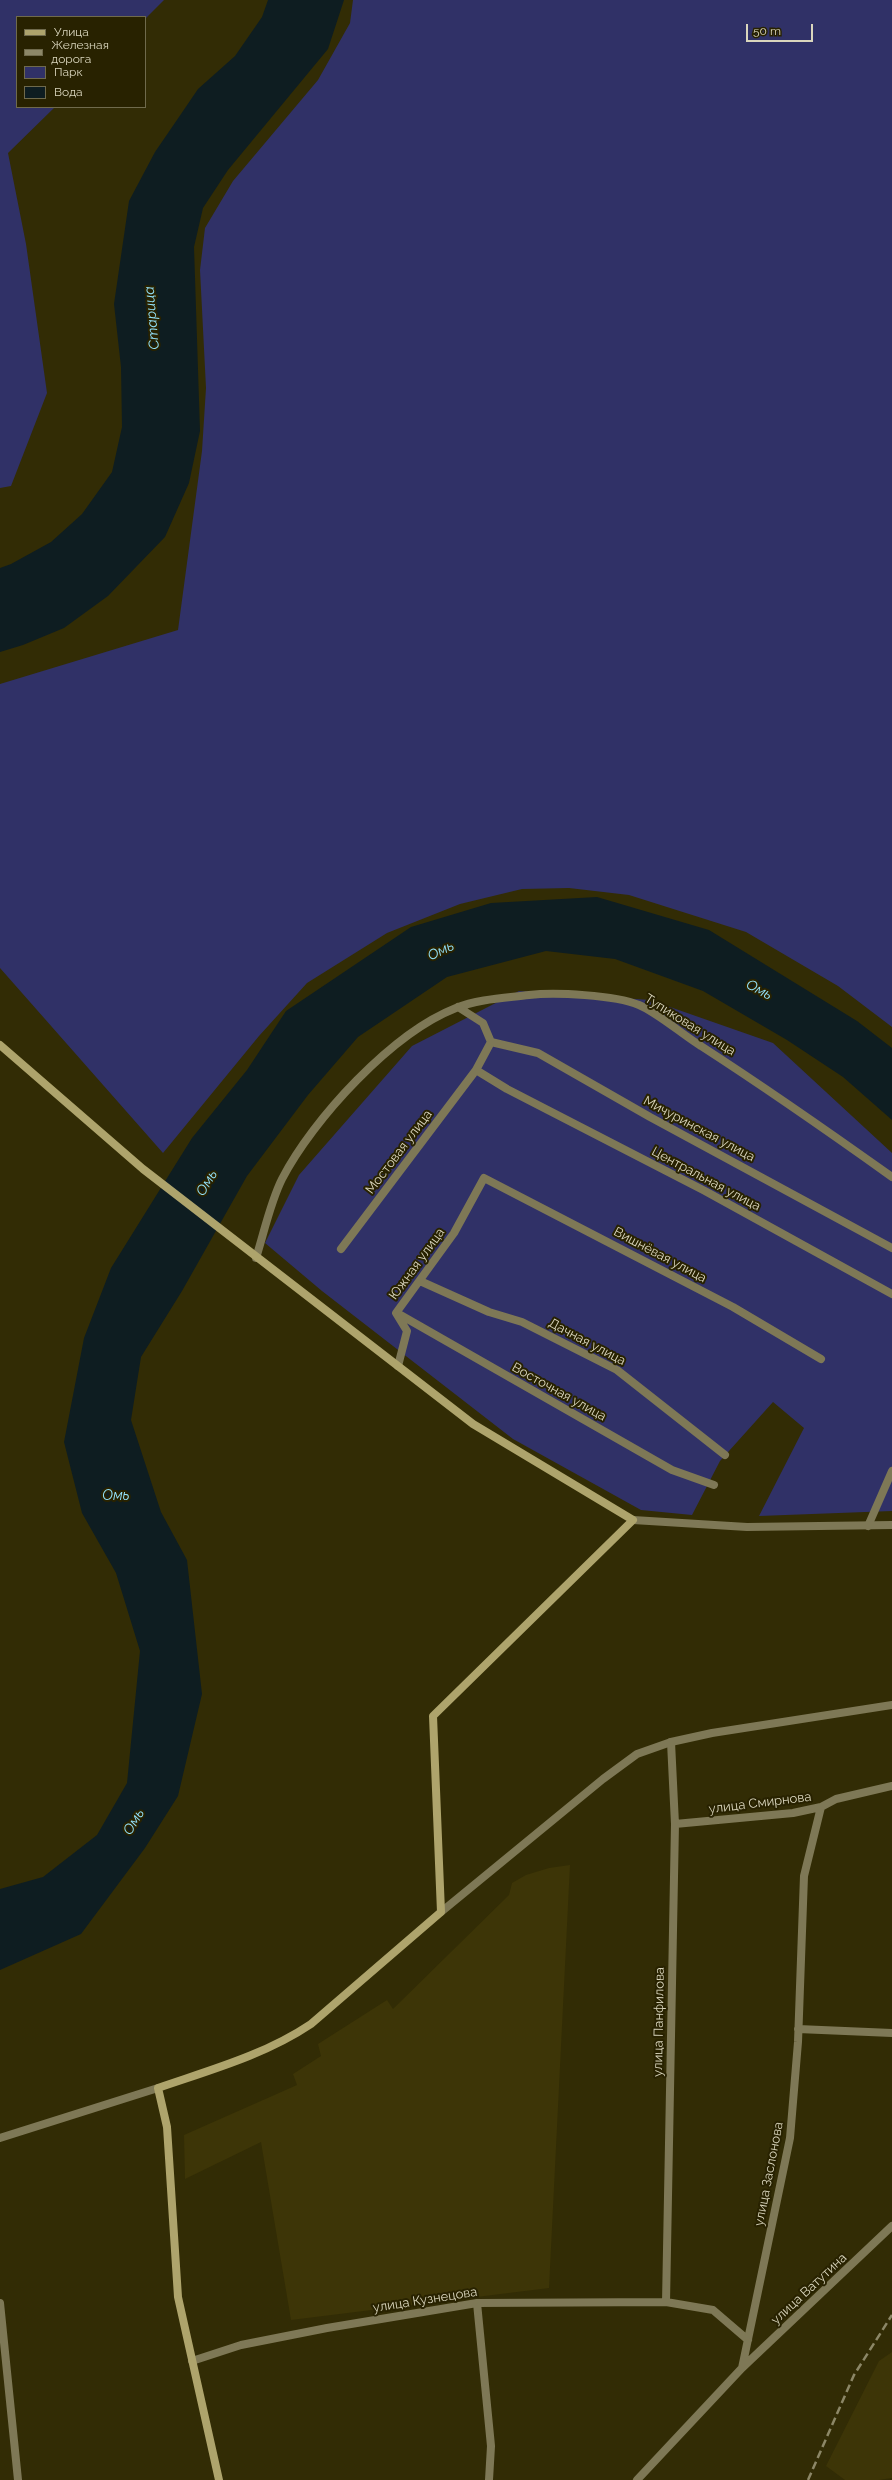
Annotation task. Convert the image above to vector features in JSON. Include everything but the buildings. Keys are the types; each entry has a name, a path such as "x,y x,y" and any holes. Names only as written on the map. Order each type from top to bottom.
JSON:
{"main road":[{"path":"0,1045 143,1169 473,1424 633,1520 433,1716 441,1912 311,2024 295,2035 240,2060 158,2088 168,2140 178,2297 218,2480"}],"street":[{"name":"Тупиковая улица","path":"254,1256 281,1181 309,1136 355,1084 397,1043 443,1013 458,1006 493,999 546,993 593,996 639,1005 754,1080 892,1177"},
{"path":"458,1006 483,1023 491,1042"},
{"name":"Мостовая улица","path":"341,1249 476,1070 491,1042"},
{"name":"Мичуринская улица","path":"491,1042 538,1053 650,1117 892,1248"},
{"name":"Центральная улица","path":"476,1070 507,1089 705,1191 892,1294"},
{"name":"Южная улица","path":"398,1366 407,1331 396,1313 454,1233 484,1178"},
{"name":"Вишнёвая улица","path":"484,1178 726,1304 821,1359"},
{"name":"Дачная улица","path":"420,1281 489,1312 522,1322 617,1370 725,1455"},
{"name":"Восточная улица","path":"396,1313 672,1470 714,1485"},
{"path":"868,1526 892,1471"},
{"path":"633,1520 747,1527 892,1525"},
{"path":"441,1912 603,1779 637,1754 671,1742 712,1733 892,1705"},
{"name":"улица Панфилова","path":"666,2302 675,1824 671,1742"},
{"name":"улица Смирнова","path":"675,1824 793,1813 821,1807 836,1799 892,1786"},
{"name":"улица Заслонова","path":"742,2368 790,2138 798,2029 804,1876 821,1807"},
{"path":"798,2029 892,2033"},
{"path":"0,2138 158,2088"},
{"name":"улица Ватутина","path":"742,2368 892,2226"},
{"name":"улица Кузнецова","path":"192,2361 249,2343 327,2328 477,2303 666,2302 713,2310 748,2340"},
{"path":"0,2303 18,2480"},
{"path":"477,2303 491,2446 489,2480"},
{"path":"637,2480 742,2368"}],"shaded area":[{"path":"570,1865 549,2288 291,2320 261,2142 185,2179 184,2135 297,2085 293,2074 321,2056 318,2044 387,2000 393,2009 509,1895 512,1883 526,1875 549,1868"},
{"path":"892,2352 892,2478 879,2480 845,2480 826,2466 879,2361"}],"green space":[{"path":"0,0 164,0 146,18 146,16 16,16 16,108 54,108 8,153 26,244 47,393 11,486 0,488"},
{"path":"353,0 892,0 892,1027 838,986 746,932 629,895 569,888 522,889 460,904 387,933 307,983 259,1036 163,1153 0,968 0,684 178,630 202,451 206,388 200,270 205,228 233,181 318,80 350,23"},
{"path":"519,991 650,1000 773,1043 892,1153 892,1511 759,1516 804,1428 773,1402 720,1461 692,1515 641,1510 513,1439 322,1291 265,1243 299,1175 412,1046"}],"water":[{"name":"Старица","path":"268,0 344,0 328,49 228,170 203,208 194,247 200,431 189,483 165,537 108,596 64,628 23,645 0,652 0,568 11,564 51,542 82,514 112,472 122,427 121,367 114,304 129,201 155,152 198,89 235,56 262,17"},
{"name":"Омь","path":"597,897 709,930 857,1021 892,1048 892,1120 843,1077 787,1040 703,991 615,959 546,951 447,977 358,1037 308,1095 247,1176 182,1291 141,1357 131,1420 161,1512 187,1560 202,1694 178,1796 145,1848 81,1934 0,1970 0,1889 43,1877 97,1835 127,1783 140,1651 116,1573 82,1513 64,1442 84,1338 111,1268 192,1138 247,1070 286,1011 411,927 491,903"}],"railway":[{"path":"808,2480 854,2375 892,2315"}]}
